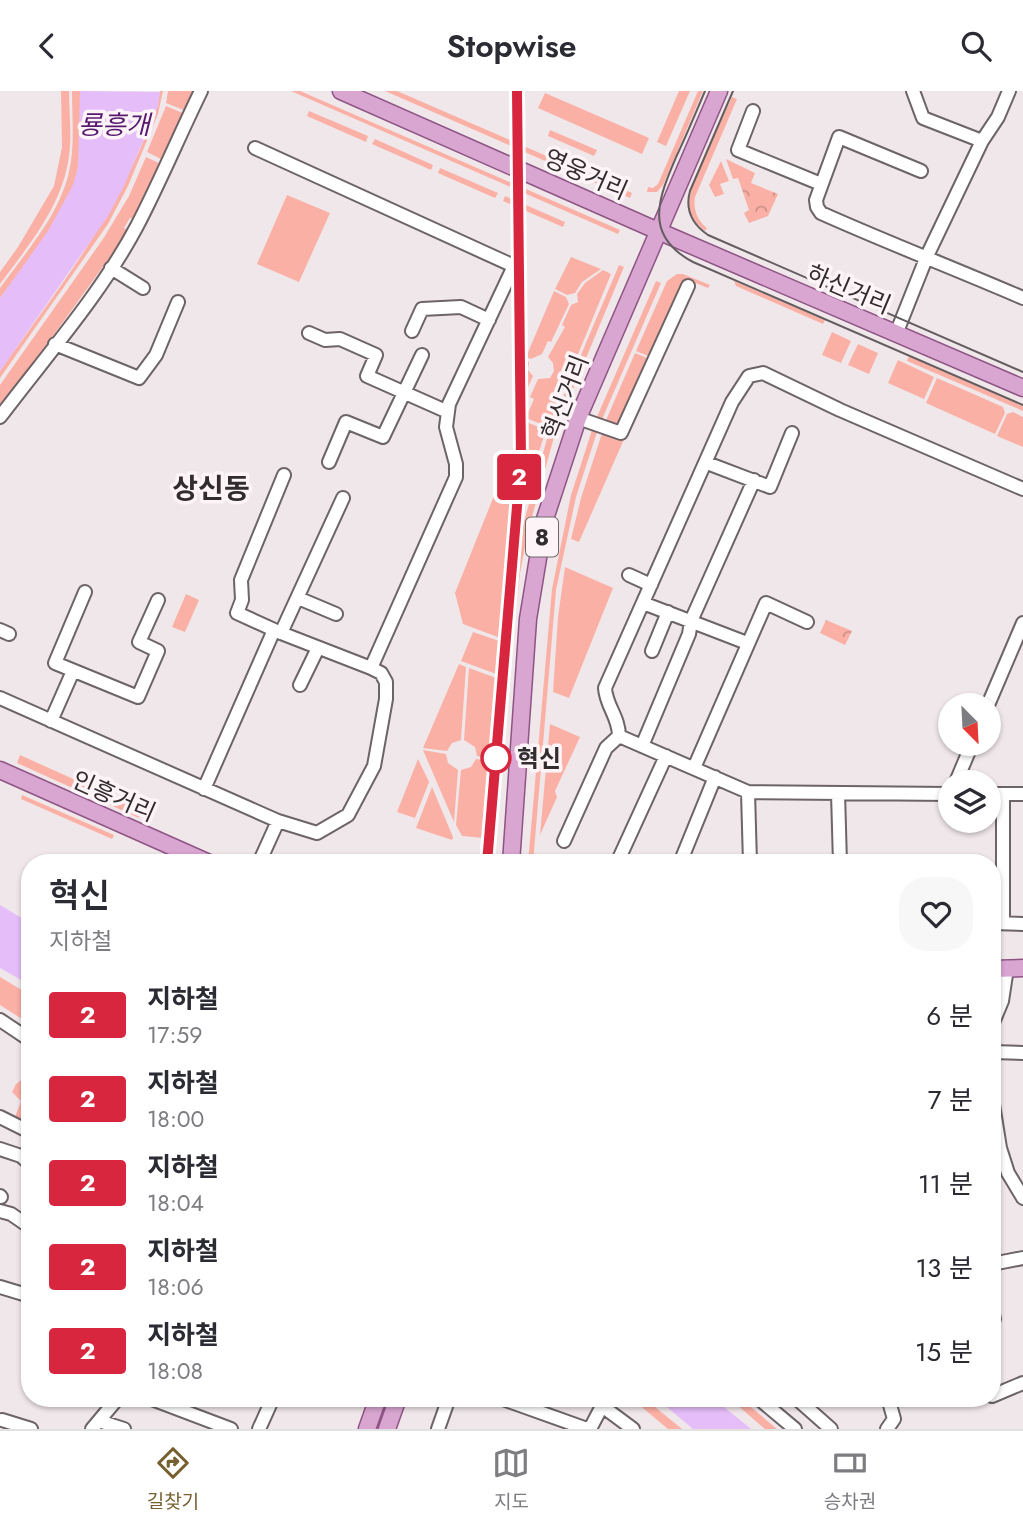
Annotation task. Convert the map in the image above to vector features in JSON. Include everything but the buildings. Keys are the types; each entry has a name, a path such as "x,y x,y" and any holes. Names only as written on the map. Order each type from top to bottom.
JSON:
{"main road":[{"name":"영웅거리","path":"341,91 658,231"},
{"name":"혁신거리","path":"512,854 528,619 544,522 578,418 719,91"},
{"name":"하신거리","path":"658,231 1023,389"},
{"name":"인흥거리","path":"0,770 189,854"},
{"path":"367,1429 375,1407"},
{"path":"387,1429 395,1407"}],"street":[{"path":"0,417 111,268 137,226 201,91"},
{"path":"913,91 923,118 982,141"},
{"path":"896,334 927,256 1009,91"},
{"path":"753,111 738,150 821,184"},
{"path":"921,171 839,137 816,199 817,208 821,213 1023,298"},
{"path":"255,148 514,266 449,404 446,427 456,464 456,477 371,668"},
{"path":"111,268 143,288"},
{"path":"578,418 621,433 688,286"},
{"path":"55,344 139,378 156,355 178,302"},
{"path":"412,331 422,309 461,307 489,320"},
{"path":"309,333 325,339 340,338 376,355 367,376 448,412"},
{"path":"329,462 346,422 383,437 422,355"},
{"path":"564,841 606,748 619,736 619,724 605,695 605,688 732,402 749,376 763,373 840,410 1023,489"},
{"path":"707,463 770,487 792,433"},
{"path":"0,698 278,821 317,833 348,815 374,766 386,699 386,682 382,673 277,632 237,613 242,600 241,580 284,475"},
{"path":"642,746 689,634 691,621 754,480"},
{"path":"204,789 277,632 298,599 343,498"},
{"path":"629,575 651,585"},
{"path":"85,593 55,663 138,697 158,651 139,642 158,600"},
{"path":"298,599 335,614"},
{"path":"643,603 747,643"},
{"path":"694,768 765,603 807,622"},
{"path":"652,651 668,612"},
{"path":"994,693 1018,648 1023,624"},
{"path":"300,685 318,647"},
{"path":"51,721 73,671"},
{"path":"619,736 748,792 938,793"},
{"path":"621,854 666,756"},
{"path":"684,854 715,777"},
{"path":"748,792 750,854"},
{"path":"838,793 840,854"},
{"path":"1001,854 1003,794 1023,794"},
{"path":"263,854 278,821"},
{"path":"1001,923 1023,924"},
{"path":"1001,1003 1008,968"},
{"path":"0,1020 21,1034"},
{"path":"1001,1052 1023,1053"},
{"path":"0,1117 21,1128"},
{"path":"0,1149 21,1157"},
{"path":"1001,1151 1008,1173 1023,1198"},
{"path":"0,1211 21,1221"},
{"path":"1001,1262 1023,1258"},
{"path":"0,1287 21,1293"},
{"path":"1001,1392 1023,1383"},
{"path":"109,1407 96,1425 124,1429"},
{"path":"173,1407 231,1429"},
{"path":"259,1429 269,1407"},
{"path":"438,1429 446,1407"},
{"path":"526,1407 589,1429 597,1407"},
{"path":"605,1407 633,1429"},
{"path":"769,1407 790,1425 796,1407"},
{"path":"807,1407 831,1429"},
{"path":"887,1429 894,1419 891,1407"},
{"path":"2,1420 31,1429"}],"green space":[{"path":"61,91 69,91 70,140 60,191 43,224 0,284 0,272 54,186 62,147"},
{"path":"72,91 80,91 79,158 74,184 67,202 35,253 0,298 0,288 49,219 64,188 72,152"},
{"path":"160,91 163,91 158,114 128,186 108,224 0,378 0,371 76,263 111,207 141,147"},
{"path":"168,91 195,91 186,111 166,103"},
{"path":"291,91 300,91 620,230 618,234"},
{"path":"385,91 397,91 632,193 630,198"},
{"path":"679,91 690,91 666,146 657,142"},
{"path":"698,91 703,91 663,185 657,192 647,192 648,187 653,188 658,184"},
{"path":"545,93 649,138 642,154 538,108"},
{"path":"732,97 737,99 695,197 695,210 707,228 705,231 690,211 691,193 700,166"},
{"path":"166,106 185,114 163,160 147,152"},
{"path":"309,111 368,136 366,142 307,116"},
{"path":"550,130 597,150 594,156 548,136"},
{"path":"375,139 433,165 431,170 372,144"},
{"path":"146,157 161,164 134,219 130,218 118,246 0,409 0,385 103,239 129,196"},
{"path":"726,159 755,173 751,183 778,194 768,216 749,223 744,213 749,210 738,178 733,179"},
{"path":"721,161 729,181 720,184 724,194 715,197 709,185"},
{"path":"440,168 498,193 495,198 438,173"},
{"path":"287,195 330,213 299,282 257,264"},
{"path":"505,196 565,222 563,227 503,201"},
{"path":"571,257 601,269 582,282 575,293 567,295 555,289"},
{"path":"619,265 624,267 556,430 528,531 520,573 512,647 494,854 488,854 514,573 522,529 550,428"},
{"path":"603,270 611,274 548,427 526,418 534,399 530,397 538,379 550,378 554,371 553,363 548,357 565,327 562,325 571,305 578,302 577,294 585,283"},
{"path":"677,274 710,285 708,288 688,280 682,281 648,356 636,351 667,281"},
{"path":"656,281 661,283 600,424 596,419"},
{"path":"734,281 825,320 823,324 736,286"},
{"path":"554,291 566,297 569,304 551,342 548,341 542,354 531,359 526,357"},
{"path":"832,332 851,341 841,363 822,355"},
{"path":"858,344 878,353 869,374 848,365"},
{"path":"635,353 647,358 618,425 604,425"},
{"path":"909,356 1023,406 1023,411 907,361"},
{"path":"524,360 529,362 528,370 533,376 525,394 513,388"},
{"path":"898,360 934,377 924,399 888,383"},
{"path":"937,378 1003,407 1005,413 995,434 926,403"},
{"path":"1013,412 1023,417 1023,447 997,436 1007,414"},
{"path":"524,421 546,430 519,514 503,639 463,624 455,593"},
{"path":"593,427 598,429 576,497 556,590 534,854 529,854 552,589 571,495"},
{"path":"603,430 625,437 579,542 571,539"},
{"path":"565,567 613,588 569,698 553,692 558,617"},
{"path":"186,594 199,600 185,632 172,627"},
{"path":"826,620 852,631 845,645 820,633"},
{"path":"473,632 502,642 499,675 461,661"},
{"path":"459,664 466,667 461,740 452,743 447,751 423,748"},
{"path":"469,668 499,679 492,759 477,756 475,747 464,740"},
{"path":"550,724 580,737 555,791 557,797 540,835"},
{"path":"423,750 446,754 448,763 458,770 454,822"},
{"path":"20,755 142,810 139,818 17,763"},
{"path":"418,759 429,782 415,818 397,812"},
{"path":"476,759 491,761 484,838 462,836 456,825 461,770 471,767"},
{"path":"432,787 453,837 452,840 416,828"},
{"path":"22,795 114,835 112,839 21,799"},
{"path":"0,977 21,990 21,1018 0,1005"},
{"path":"21,1080 21,1101 12,1092"},
{"path":"21,1101 21,1119 15,1117"},
{"path":"642,1407 655,1407 682,1429 668,1429"},
{"path":"739,1407 751,1407 777,1429 765,1429"}],"water":[{"name":"룡흥개","path":"80,91 160,92 158,106 124,186 108,216 0,371 0,298 48,231 73,185 78,167"},
{"path":"0,905 21,918 21,980 0,968"},
{"path":"667,1407 724,1407 751,1429 693,1429"}],"tram line":[{"path":"705,91 670,171 661,200 661,227 666,240 677,251 693,262 1023,405"},
{"path":"733,91 690,191 689,210 702,231 1023,372"}],"metro line":[{"name":"2","path":"488,854 521,459 517,91"}],"place":[{"name":"혁신","path":"496,758"}],"district":[{"name":"상신동","path":"211,488"}]}
